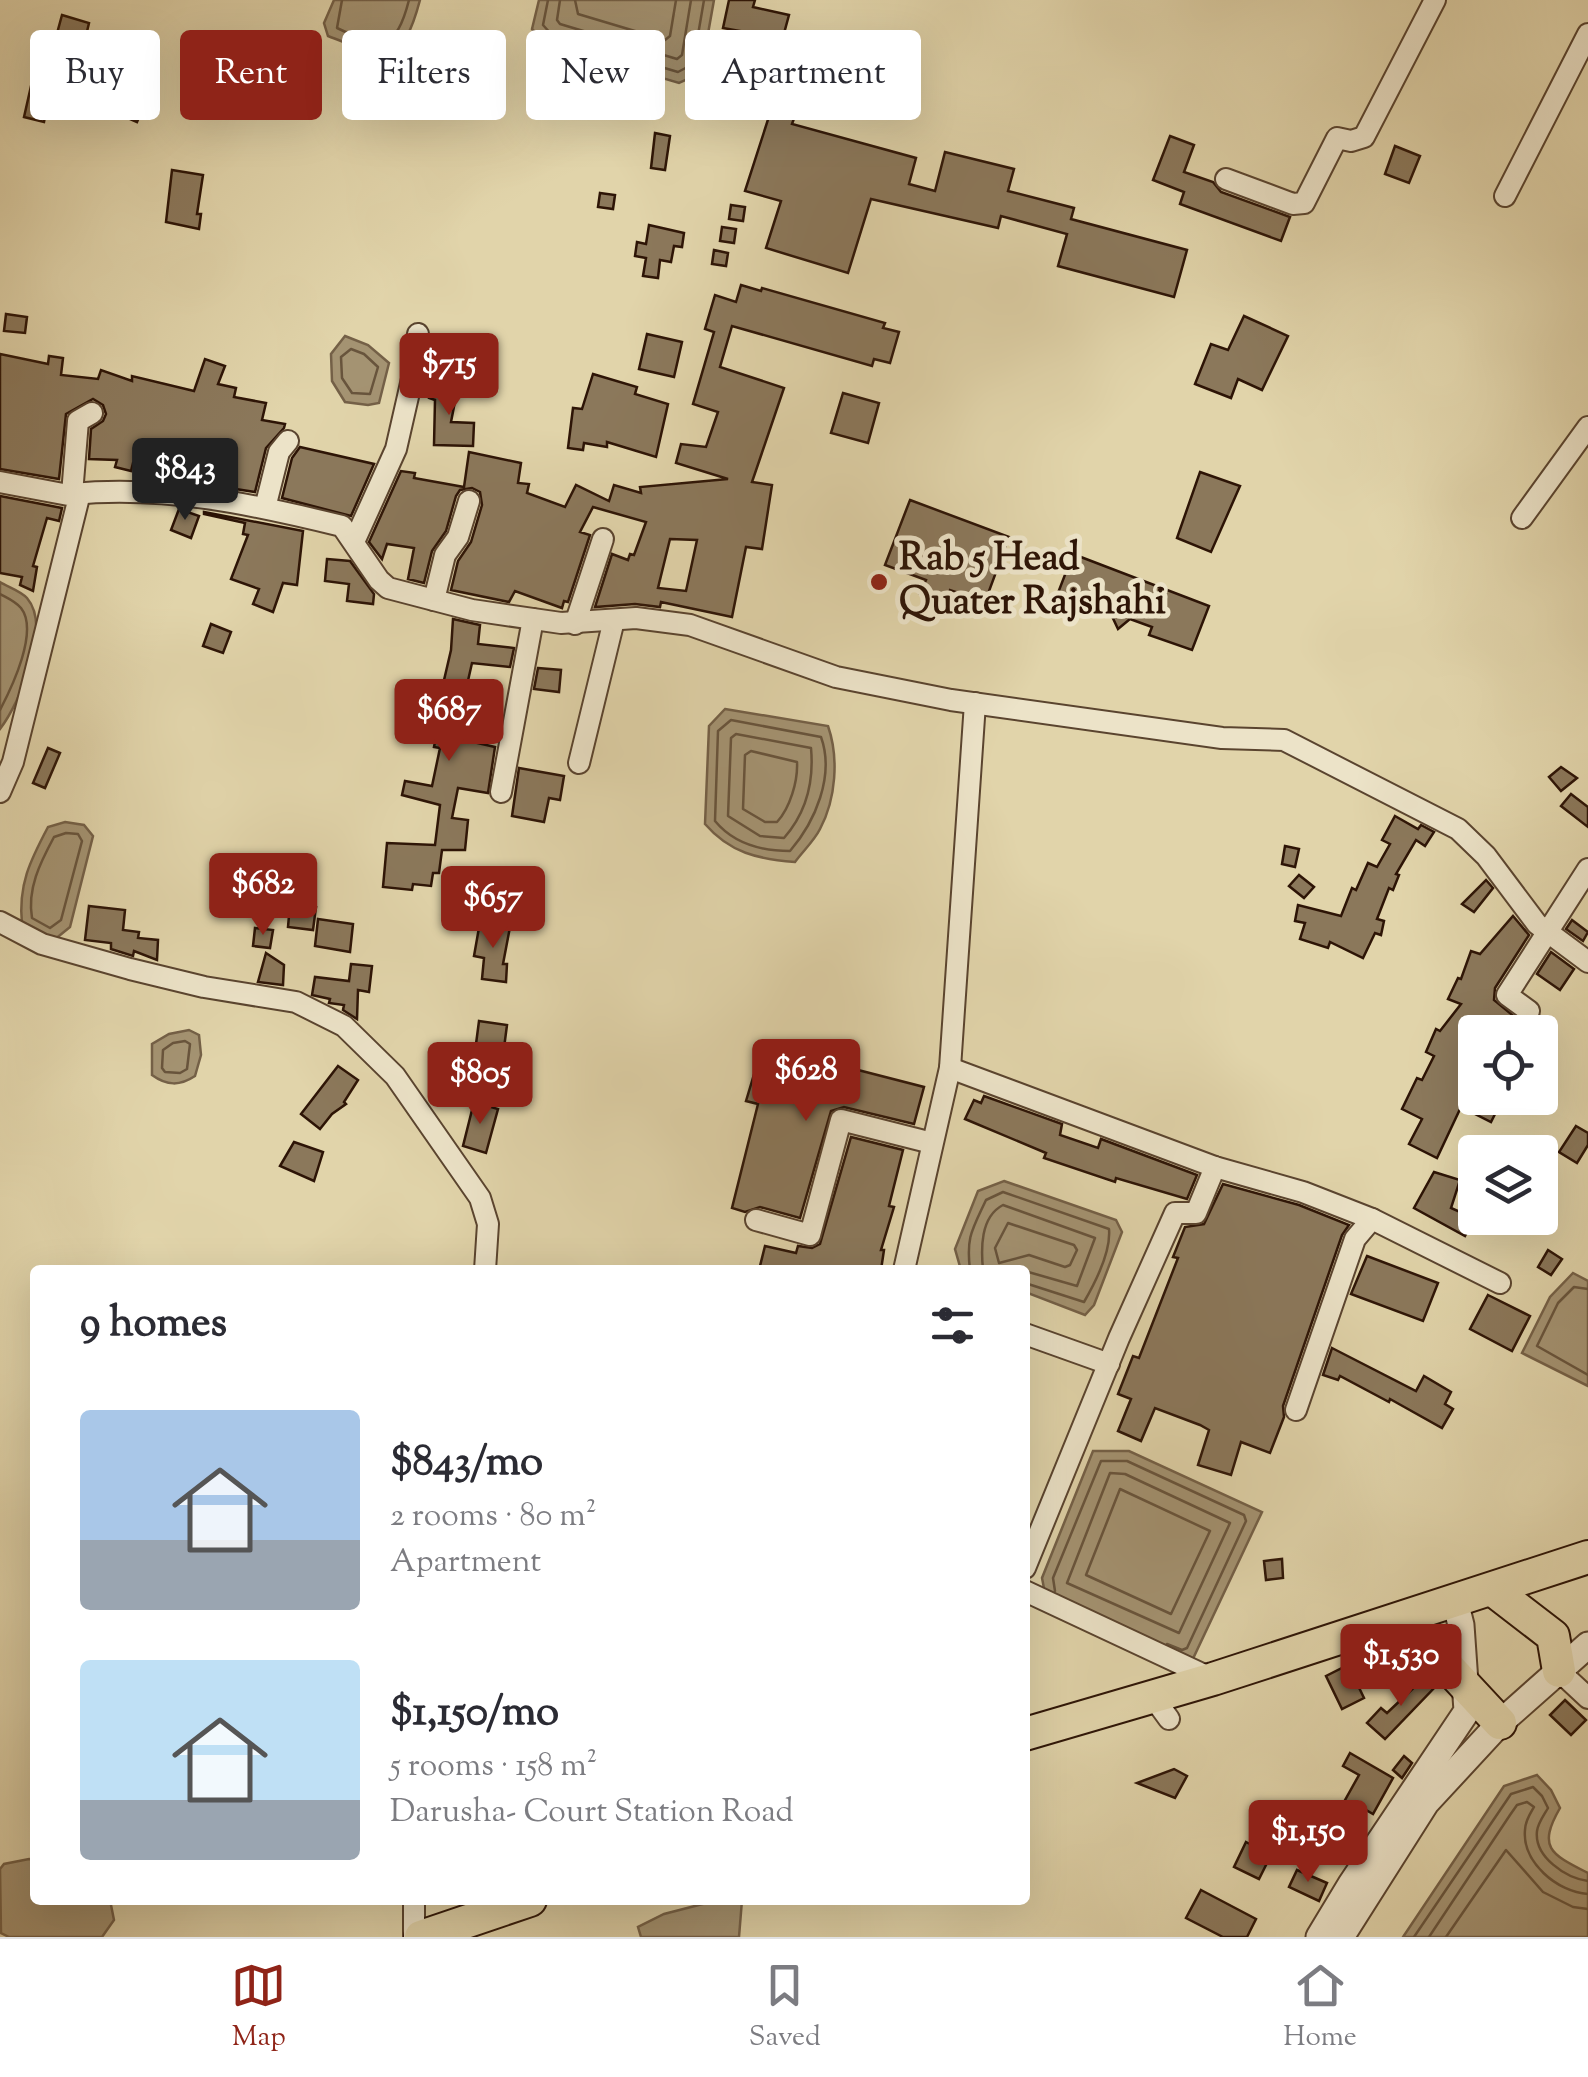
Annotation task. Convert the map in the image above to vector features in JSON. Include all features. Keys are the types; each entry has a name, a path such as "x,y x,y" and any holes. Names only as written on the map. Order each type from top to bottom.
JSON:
{"highway":[{"path":"1030,1733 1161,1708 1213,1679 1588,1557"},
{"path":"1492,1588 1553,1636 1559,1672"},
{"path":"1335,1637 1396,1643 1427,1654 1446,1665 1500,1723"},
{"path":"417,1937 515,1905"}],"street":[{"path":"1226,179 1293,204 1304,203 1337,138 1351,141 1364,137 1435,0"},
{"path":"1505,196 1588,34"},
{"path":"354,542 396,449 418,334"},
{"path":"72,494 78,421 92,413"},
{"path":"1522,518 1588,427"},
{"path":"266,508 278,452 288,441"},
{"path":"0,482 79,497 13,762 0,792"},
{"path":"72,494 122,489 192,494 342,526 388,588 472,610 575,624 636,618 690,625 836,677 975,704 1222,738 1284,740 1458,829 1486,856 1522,907 1546,931 1588,962"},
{"path":"434,600 445,554 458,537 469,501"},
{"path":"575,624 602,539"},
{"path":"500,792 534,619"},
{"path":"580,764 614,620"},
{"path":"905,1265 950,1068 975,704"},
{"path":"1529,1010 1507,995 1588,869"},
{"path":"0,922 42,944 130,968 204,987 296,1002 344,1026 395,1076 480,1198 488,1224 485,1265"},
{"path":"950,1068 1215,1167 1303,1192 1372,1218 1500,1283"},
{"path":"756,1220 810,1235 842,1120 932,1143"},
{"path":"1030,1556 1176,1214 1196,1212 1215,1167"},
{"path":"1296,1410 1355,1239 1372,1218"},
{"path":"1030,1336 1110,1364"},
{"path":"1030,1592 1213,1679"},
{"path":"1320,1937 1467,1711 1455,1601"},
{"path":"1341,1937 1426,1803 1500,1723 1588,1645"},
{"path":"1559,1672 1588,1698"},
{"path":"414,1905 417,1937"}],"water":[{"path":"334,0 420,0 409,30 342,30 342,41 328,36 324,23"},
{"path":"539,0 714,0 709,30 685,30 685,80 679,83 665,79 665,30 532,29"},
{"path":"345,336 368,345 389,363 379,403 345,402 332,381 331,354"},
{"path":"0,582 27,598 36,627 24,684 0,729"},
{"path":"725,709 828,726 835,765 830,805 818,833 795,862 746,853 724,842 705,824 709,726"},
{"path":"65,822 84,825 93,836 70,927 54,940 22,924 22,897 31,862 48,827"},
{"path":"189,1030 199,1035 201,1055 195,1076 173,1083 152,1075 152,1044 169,1034"},
{"path":"1004,1181 1116,1220 1122,1232 1094,1305 1085,1315 1030,1294 1030,1265 960,1265 955,1249 978,1191"},
{"path":"1573,1273 1588,1281 1588,1386 1522,1353 1550,1297"},
{"path":"1093,1451 1129,1451 1262,1512 1190,1665 1046,1599 1042,1578"},
{"path":"1537,1775 1560,1808 1549,1832 1551,1848 1588,1873 1588,1937 1403,1937 1504,1786"},
{"path":"30,1859 30,1905 111,1905 114,1920 102,1937 9,1937 1,1933 0,1869 4,1864"},
{"path":"699,1905 742,1905 739,1937 641,1937 638,1927 664,1914"}],"building":[{"path":"729,0 755,0 753,7 789,15 785,30 723,28"},
{"path":"62,15 89,23 87,30 58,30"},
{"path":"30,90 30,118 24,117"},
{"path":"768,120 793,120 792,124 916,158 909,184 935,191 945,152 1014,169 1008,191 1074,208 1071,219 1187,250 1174,297 1058,266 1067,234 1001,216 998,228 871,199 848,273 766,248 781,201 745,191"},
{"path":"655,133 670,136 665,170 651,168"},
{"path":"1170,136 1194,145 1184,172 1213,182 1221,192 1290,217 1281,241 1180,204 1184,192 1153,180"},
{"path":"1395,146 1420,156 1409,183 1385,174"},
{"path":"172,170 203,175 197,214 201,214 199,229 166,222"},
{"path":"600,193 615,195 613,209 598,207"},
{"path":"731,205 745,207 743,221 729,219"},
{"path":"649,225 684,233 682,247 674,246 671,262 660,260 658,278 643,276 646,258 635,256 637,242 646,244"},
{"path":"722,227 736,229 734,243 720,241"},
{"path":"714,250 728,253 726,266 712,264"},
{"path":"741,285 761,291 762,288 885,323 883,328 899,332 890,363 874,359 872,366 732,326 720,367 784,388 752,482 772,485 762,549 746,547 732,617 661,602 660,607 595,607 612,554 628,560 630,554 634,555 646,522 593,507 580,532 590,535 568,602 564,601 562,608 515,591 509,602 451,590 458,561 471,542 482,505 480,492 472,488 460,490 456,496 446,531 432,551 424,583 408,579 414,548 387,544 382,559 369,542 401,471 415,473 414,478 464,487 469,452 521,463 518,483 529,484 527,493 565,507 576,485 609,501 614,485 641,493 640,487 728,479 676,463 681,444 706,447 718,412 693,404 714,332 705,329 715,295 736,302","holes":["670,539 697,540 686,591 658,588"]},
{"path":"6,314 27,317 25,333 4,331"},
{"path":"1244,316 1288,336 1262,390 1238,379 1231,398 1195,384 1211,344 1228,350"},
{"path":"647,334 682,342 674,377 639,369"},
{"path":"0,354 48,364 49,356 63,358 61,375 98,379 101,370 132,381 132,376 194,391 205,359 225,366 218,384 236,388 234,397 266,403 262,420 285,424 284,428 266,448 255,492 210,485 211,479 175,470 174,474 133,463 131,471 115,467 117,460 89,459 91,429 106,414 103,405 93,399 66,414 59,479 0,469"},
{"path":"593,374 637,387 635,394 668,404 656,457 607,442 607,447 584,443 583,450 568,448 573,408 582,409"},
{"path":"432,381 458,386 451,422 474,423 473,446 434,445 435,400 429,398"},
{"path":"843,393 879,403 868,443 831,433"},
{"path":"300,447 374,464 351,516 282,498 292,458"},
{"path":"1200,472 1240,486 1211,552 1177,538"},
{"path":"0,496 62,508 59,521 47,518 33,566 37,567 33,591 20,585 22,577 0,573"},
{"path":"910,500 1009,537 985,602 950,590 945,604 920,594 926,580 885,565"},
{"path":"179,509 199,516 191,538 171,530"},
{"path":"204,512 303,531 297,585 283,583 273,612 253,604 259,589 231,579 248,535 243,534 245,523"},
{"path":"1073,554 1209,606 1192,650 1149,635 1152,627 1130,619 1118,629 1110,612 1093,605 1090,612 1056,598"},
{"path":"327,559 350,561 374,594 373,604 347,601 349,584 325,581"},
{"path":"453,619 480,625 478,644 514,648 510,667 472,663 462,707 463,722 472,724 469,741 495,747 488,793 458,788 452,818 468,820 465,850 442,850 439,873 433,873 431,886 413,884 412,890 383,887 387,843 435,845 440,805 402,795 405,781 432,786 440,748 434,747 436,737 431,736 451,650"},
{"path":"211,624 231,632 223,653 203,646"},
{"path":"538,668 561,670 559,692 534,689"},
{"path":"48,748 60,753 45,788 33,783"},
{"path":"1561,767 1577,778 1561,791 1549,777"},
{"path":"519,768 564,776 560,800 549,798 544,822 512,816"},
{"path":"1571,794 1588,807 1588,827 1561,806"},
{"path":"1395,816 1418,829 1421,825 1434,832 1425,846 1416,840 1396,874 1399,875 1393,890 1389,888 1377,919 1384,921 1381,935 1375,933 1363,958 1330,942 1328,948 1300,939 1305,923 1295,921 1298,905 1341,916 1368,863 1377,867 1390,844 1382,840"},
{"path":"1285,846 1299,849 1295,867 1282,864"},
{"path":"1299,875 1314,887 1304,898 1289,886"},
{"path":"297,876 311,878 307,906 316,907 313,930 288,927 291,893 280,892 282,878 297,880"},
{"path":"1486,880 1493,888 1474,912 1462,904"},
{"path":"89,906 125,910 123,930 139,932 138,938 158,940 157,960 134,951 133,956 111,949 111,943 85,940"},
{"path":"1513,916 1529,935 1495,988 1494,1000 1512,1015 1458,1015 1458,1113 1437,1158 1409,1144 1422,1119 1402,1109 1417,1078 1422,1080 1434,1056 1426,1052 1436,1029 1440,1031 1461,1004 1448,999 1458,978 1461,979 1471,951 1480,954"},
{"path":"318,919 353,924 350,952 315,946"},
{"path":"1572,920 1588,932 1583,941 1566,929"},
{"path":"480,922 510,927 503,964 507,964 506,982 482,979 484,958 474,956"},
{"path":"255,928 273,930 270,948 253,946"},
{"path":"1551,952 1574,969 1560,990 1537,974"},
{"path":"266,953 284,965 283,985 258,982"},
{"path":"351,964 372,966 369,992 358,990 357,1019 343,1010 344,1005 312,995 315,977 349,981"},
{"path":"479,1021 507,1025 504,1048 476,1044"},
{"path":"761,1051 799,1062 799,1058 827,1062 924,1087 914,1124 844,1107 831,1111 800,1218 760,1207 745,1212 732,1208 758,1104 746,1101"},
{"path":"338,1066 358,1080 346,1104 320,1129 301,1114"},
{"path":"984,1096 1062,1124 1060,1135 1098,1148 1101,1139 1197,1175 1187,1199 1116,1178 1115,1182 1044,1158 1046,1153 965,1119 974,1100 981,1103"},
{"path":"474,1102 498,1109 486,1153 463,1146"},
{"path":"1576,1126 1588,1133 1588,1145 1577,1163 1559,1152"},
{"path":"851,1137 903,1150 889,1206 894,1207 881,1250 882,1265 760,1265 765,1246 796,1253 798,1246 812,1248 820,1244"},
{"path":"294,1142 323,1152 314,1181 280,1166"},
{"path":"1434,1172 1458,1179 1451,1208 1458,1211 1458,1232 1414,1208"},
{"path":"1223,1184 1299,1205 1349,1225 1342,1235 1270,1453 1241,1442 1231,1475 1198,1465 1209,1430 1200,1425 1155,1408 1141,1441 1118,1431 1131,1399 1118,1394 1133,1356 1139,1358 1178,1258 1173,1257 1185,1227 1204,1224"},
{"path":"1548,1250 1562,1259 1551,1275 1538,1267"},
{"path":"1367,1256 1438,1283 1423,1321 1351,1294"},
{"path":"1488,1295 1530,1316 1512,1351 1470,1329"},
{"path":"1332,1348 1416,1391 1424,1376 1451,1392 1445,1404 1453,1409 1442,1428 1340,1376 1338,1380 1323,1375"},
{"path":"1282,1559 1283,1578 1266,1580 1264,1561"},
{"path":"1348,1665 1364,1698 1342,1709 1326,1676"},
{"path":"1425,1677 1437,1685 1385,1739 1367,1723 1381,1708 1387,1713"},
{"path":"1565,1700 1586,1720 1571,1735 1550,1715"},
{"path":"1350,1753 1393,1778 1373,1814 1366,1810 1350,1846 1320,1832 1328,1815 1335,1818 1359,1775 1343,1766"},
{"path":"1404,1756 1412,1763 1402,1778 1393,1770"},
{"path":"1174,1769 1187,1776 1175,1798 1137,1783"},
{"path":"1246,1842 1271,1855 1259,1879 1234,1867"},
{"path":"1297,1870 1327,1883 1319,1901 1289,1887"},
{"path":"1201,1890 1256,1919 1247,1937 1223,1937 1186,1918"}],"place":[{"name":"Rab 5 Head Quater Rajshahi","path":"879,582"}]}
